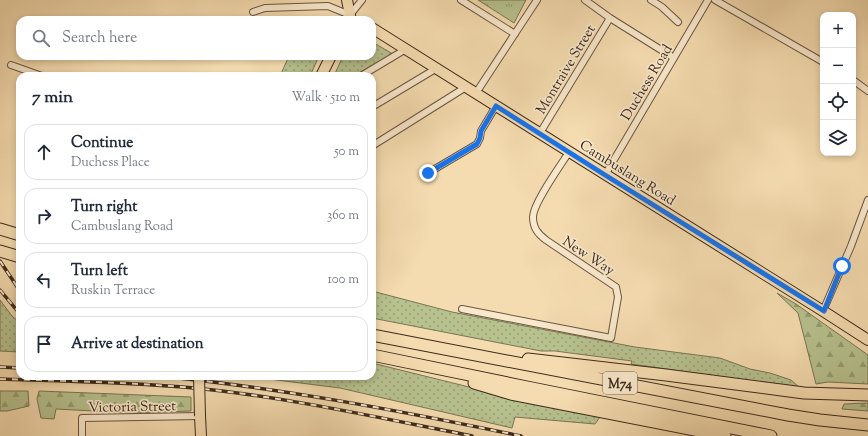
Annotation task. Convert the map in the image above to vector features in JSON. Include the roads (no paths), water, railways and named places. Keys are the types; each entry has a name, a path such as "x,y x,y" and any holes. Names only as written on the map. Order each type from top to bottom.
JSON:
{"highway":[{"path":"0,251 16,256"},
{"name":"M74","path":"376,336 788,415 868,425"},
{"name":"M74","path":"436,348 804,393 868,395"},
{"name":"M74","path":"376,356 771,436"},
{"name":"M74","path":"385,357 511,394 726,436"}],"main road":[{"path":"347,0 351,16"},
{"name":"Cambuslang Road","path":"376,30 868,340"},
{"path":"323,72 329,60"},
{"path":"199,380 201,436"}],"street":[{"path":"305,0 306,7"},
{"path":"353,16 362,0"},
{"path":"461,0 515,34"},
{"path":"476,93 537,0"},
{"path":"585,0 610,18 674,58"},
{"path":"651,0 662,7 678,22"},
{"path":"662,7 666,0"},
{"name":"Duchess Road","path":"605,175 708,0"},
{"path":"715,0 820,60"},
{"path":"253,12 265,8 328,6 348,16"},
{"name":"Montraive Street","path":"540,133 610,18"},
{"path":"368,72 406,49"},
{"path":"11,65 31,72"},
{"path":"376,105 437,68"},
{"path":"856,82 868,92"},
{"path":"376,143 466,87"},
{"path":"428,173 477,144 481,131 496,106"},
{"name":"New Way","path":"462,309 611,338 618,297 616,287 546,240 536,231 532,216 537,203 569,152"},
{"path":"824,311 868,200"},
{"name":"Victoria Street","path":"82,436 82,418 200,416"}],"railway":[{"path":"0,261 16,285"},
{"path":"0,290 16,309"},
{"path":"0,367 16,368"},
{"path":"0,379 16,379"},
{"path":"32,380 146,384 229,392 333,409 472,436"},
{"path":"196,380 341,401 521,436"}]}
